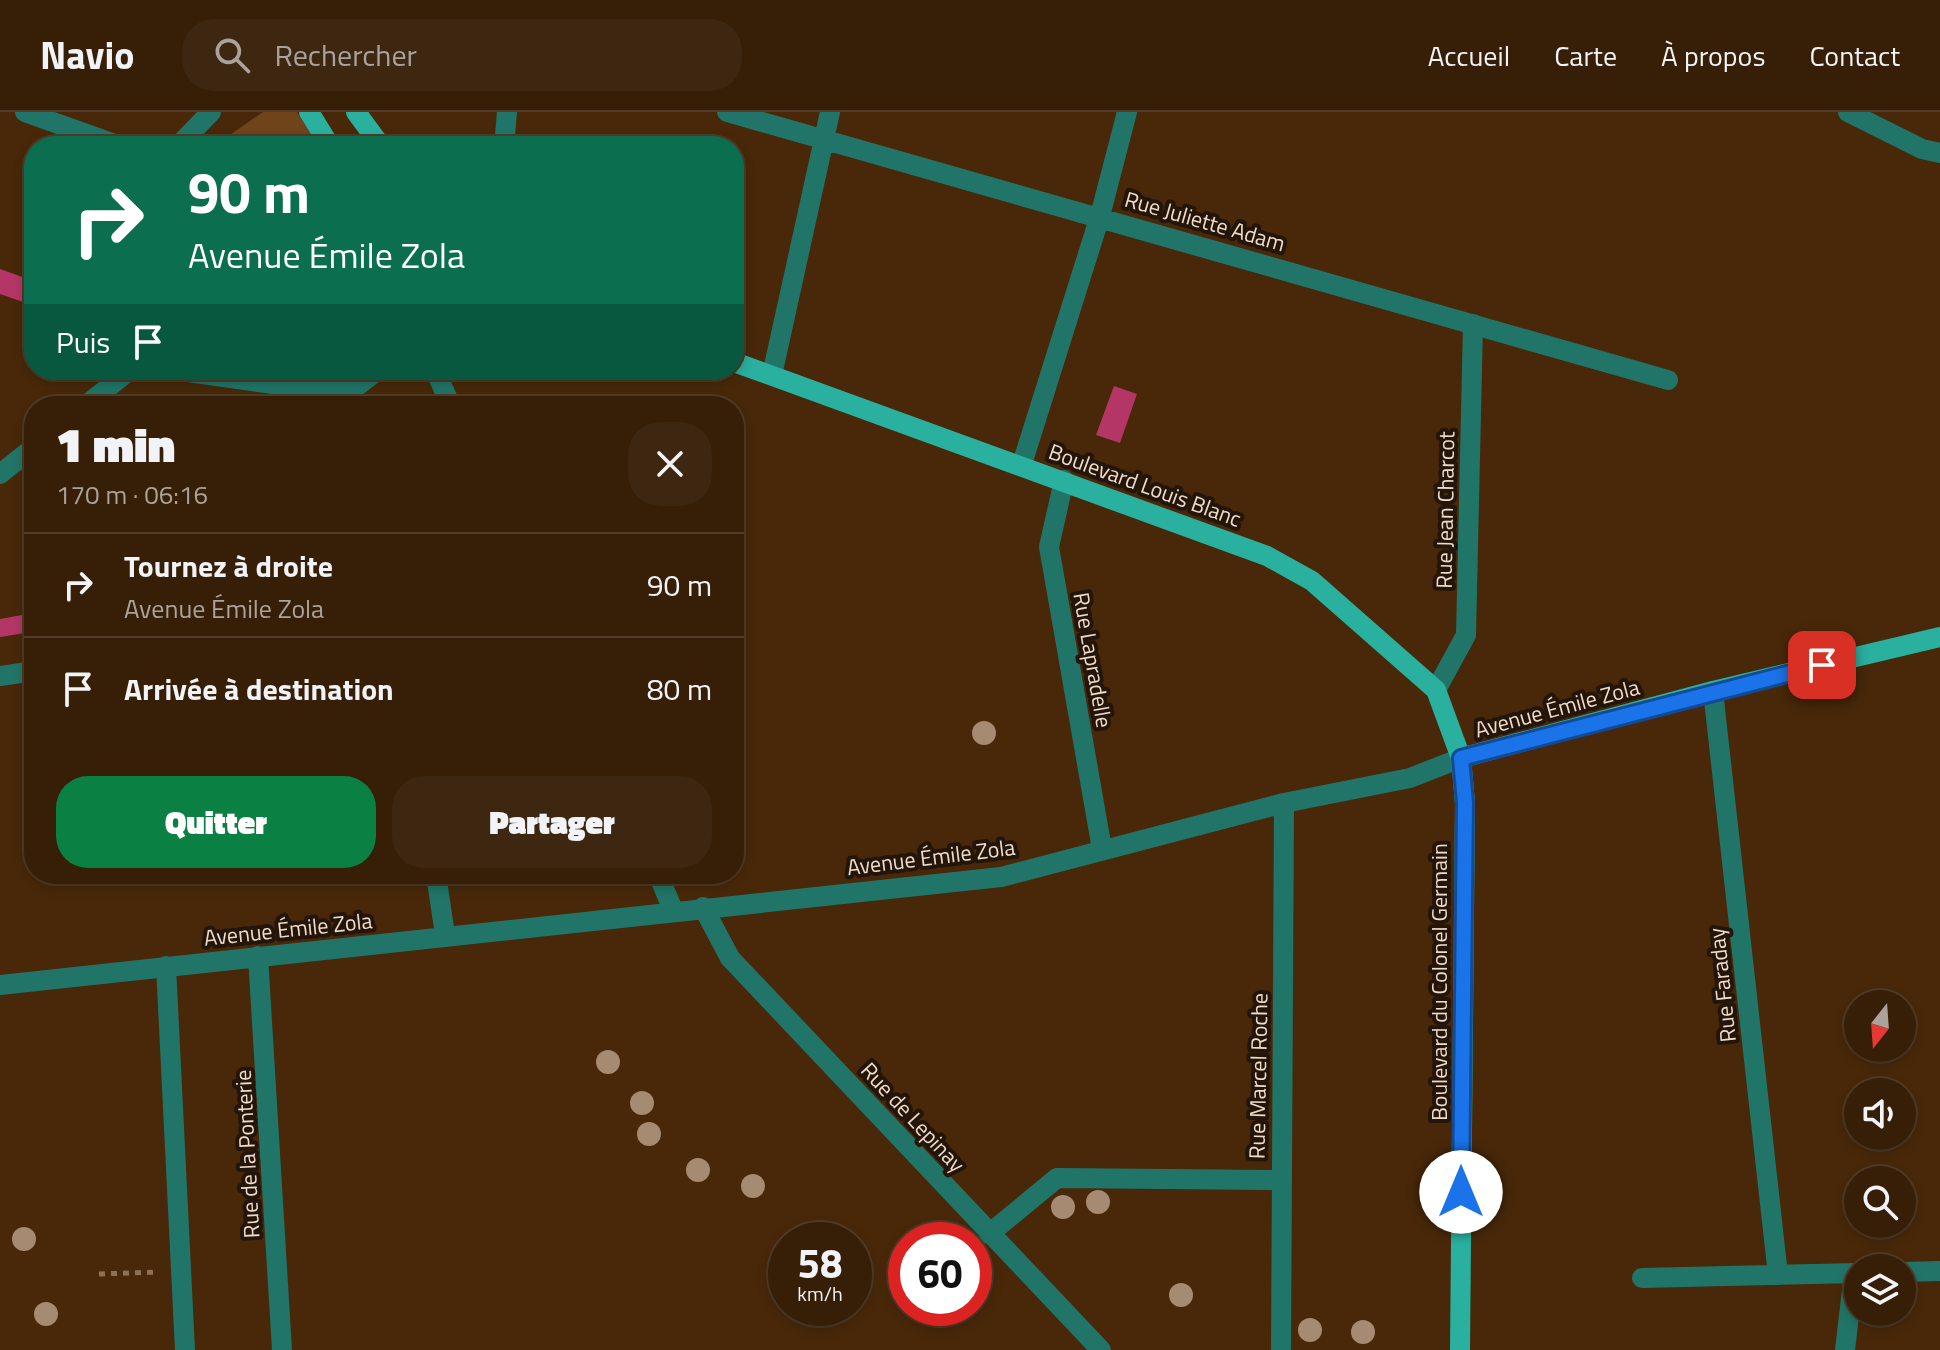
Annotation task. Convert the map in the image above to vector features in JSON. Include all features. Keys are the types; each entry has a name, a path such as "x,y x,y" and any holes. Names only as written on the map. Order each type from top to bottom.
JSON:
{"main road":[{"path":"309,112 324,136"},
{"path":"356,112 373,136"},
{"name":"Boulevard Louis Blanc","path":"744,365 1022,464 1267,556 1301,574 1436,690 1461,758"},
{"name":"Avenue Émile Zola","path":"1461,758 1713,691 1940,637"},
{"name":"Boulevard du Colonel Germain","path":"1460,1350 1465,817 1461,758"}],"street":[{"path":"25,112 92,136"},
{"path":"188,136 211,112"},
{"path":"343,112 371,136"},
{"path":"505,136 507,112"},
{"name":"Rue Juliette Adam","path":"727,112 1668,380"},
{"path":"772,375 830,112"},
{"path":"1022,464 1100,216 1127,112"},
{"path":"1848,112 1922,149 1940,153"},
{"name":"Rue Jean Charcot","path":"1436,690 1466,635 1473,324"},
{"path":"98,396 118,380"},
{"path":"245,380 345,396"},
{"path":"357,396 370,380"},
{"path":"0,474 24,455"},
{"name":"Rue Lapradelle","path":"1064,480 1049,547 1102,849"},
{"path":"0,676 24,672"},
{"name":"Rue Faraday","path":"1713,691 1778,1275"},
{"name":"Avenue Émile Zola","path":"0,985 1001,877 1284,803 1410,778 1461,758"},
{"name":"Rue Marcel Roche","path":"1281,1350 1284,803"},
{"path":"437,884 445,935"},
{"path":"662,884 673,910"},
{"name":"Rue de Lepinay","path":"703,907 730,958 978,1222"},
{"name":"Rue de la Ponterie","path":"258,956 282,1350"},
{"path":"166,966 185,1350"},
{"path":"992,1232 1057,1178 1281,1180"},
{"name":"Rue de Lepinay","path":"992,1237 1101,1350"},
{"path":"1916,1272 1940,1271"},
{"path":"1642,1278 1844,1273"},
{"path":"1845,1350 1848,1326"}],"path":[{"path":"99,1274 183,1271"}],"shaded area":[{"path":"263,112 297,112 312,136 228,136"},
{"path":"0,269 24,278 23,302 0,294"},
{"path":"1114,386 1137,394 1120,443 1096,435"},
{"path":"22,615 24,633 0,637 0,619"}],"route":[{"path":"1461,1192 1465,803 1461,758 1822,665"}]}
